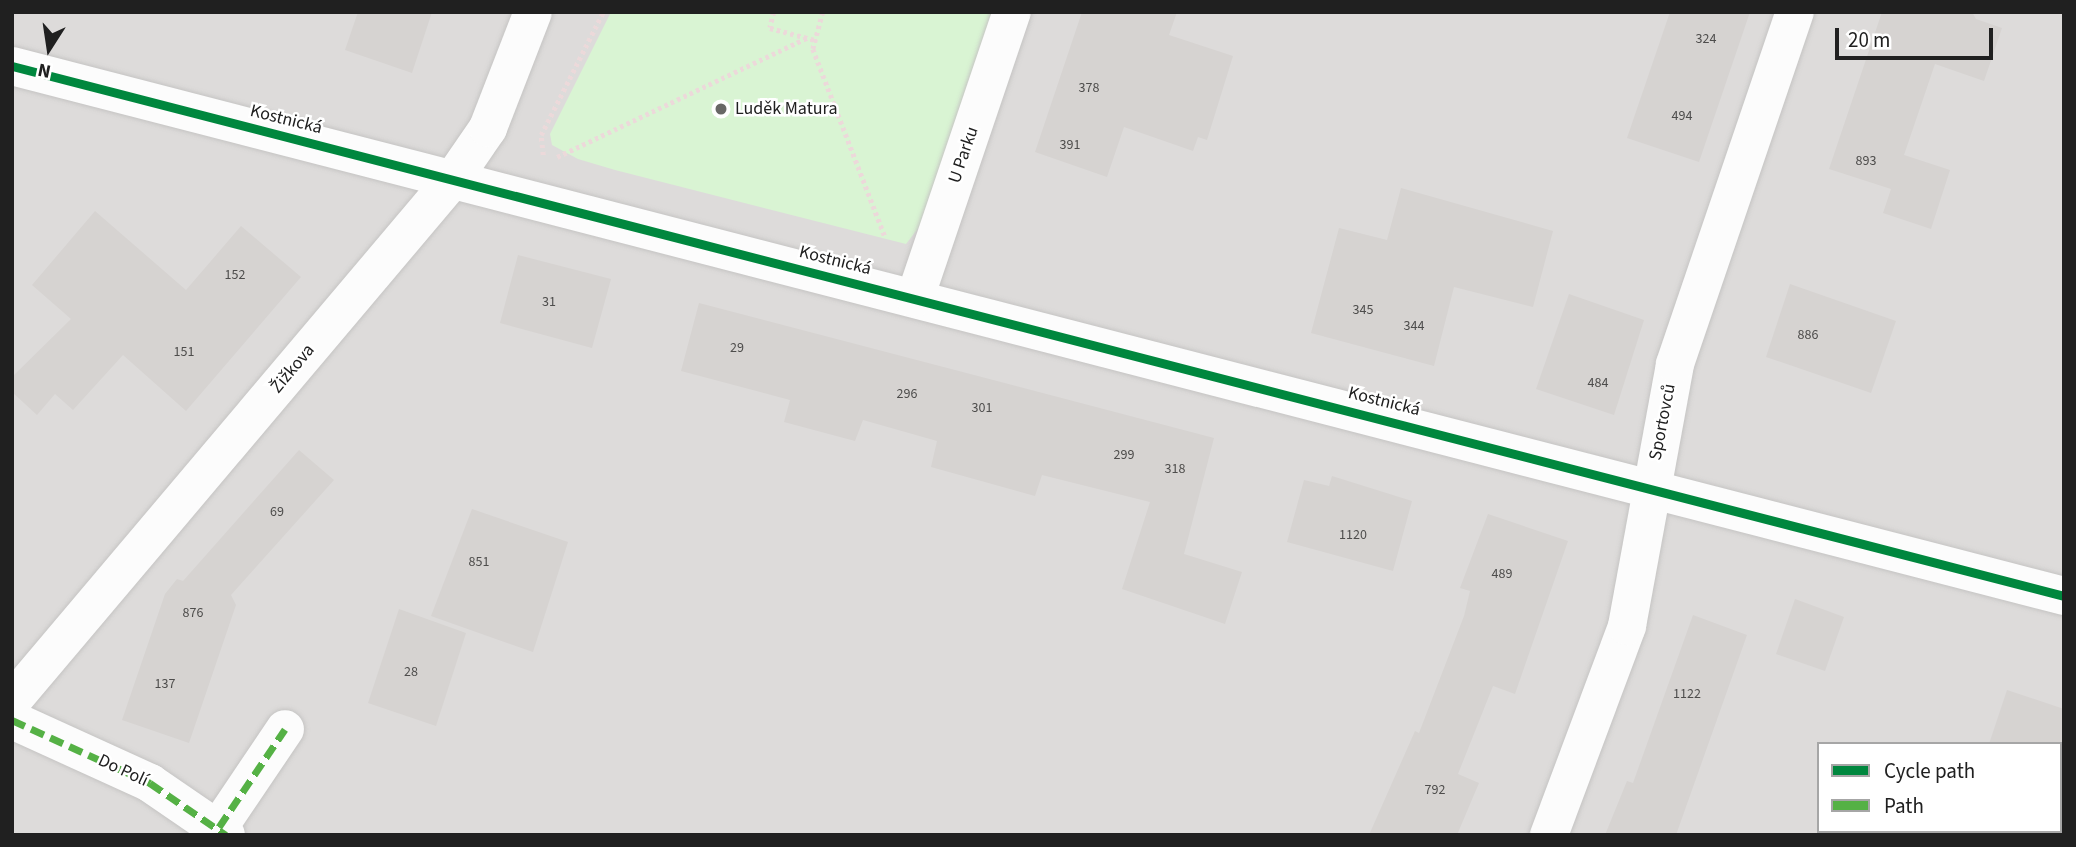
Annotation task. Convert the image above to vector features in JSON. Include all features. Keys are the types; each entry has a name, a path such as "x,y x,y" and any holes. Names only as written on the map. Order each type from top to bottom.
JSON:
{"street":[{"name":"Žižkova","path":"12,701 453,179 498,107 533,12"},
{"name":"U Parku","path":"915,298 1012,12"},
{"name":"Sportovců","path":"1549,835 1627,625 1650,486 1675,364 1796,12"},
{"name":"Kostnická","path":"12,66 1650,486 2064,596"},
{"name":"Do Polí","path":"12,720 150,783 223,831"},
{"path":"223,831 285,729"}],"path":[{"path":"603,12 541,135 540,148 547,162 807,38"},
{"path":"774,12 770,28 815,40"},
{"path":"822,12 813,49 890,251"}],"shaded area":[{"path":"12,12 2064,12 2064,835 12,835"}],"green space":[{"path":"611,12 998,12 930,213 906,244 615,170 578,159 552,145 550,134"}],"building":[{"path":"358,12 432,12 412,73 345,50"},
{"path":"1082,12 1177,12 1169,35 1233,56 1207,140 1198,137 1193,151 1124,127 1107,177 1035,152"},
{"path":"1670,12 1750,12 1699,162 1627,138"},
{"path":"1882,12 1972,12 1976,19 2002,28 1984,81 1935,64 1904,155 1950,170 1931,229 1883,213 1891,189 1829,169"},
{"path":"1401,188 1553,231 1533,307 1454,287 1434,366 1311,333 1339,228 1387,240"},
{"path":"95,211 186,290 241,226 301,277 186,411 123,355 73,410 55,394 37,415 12,392 12,377 71,319 32,285"},
{"path":"518,255 611,279 592,348 500,323"},
{"path":"1790,284 1896,321 1871,393 1766,357"},
{"path":"1569,294 1644,320 1614,415 1536,389"},
{"path":"699,303 1214,438 1184,554 1242,572 1225,624 1122,589 1150,502 1042,475 1035,496 931,467 937,441 863,420 855,441 784,422 790,400 681,371"},
{"path":"299,450 334,480 231,595 236,605 189,743 122,720 165,594 177,579 183,581"},
{"path":"1332,476 1412,501 1393,571 1287,542 1304,480 1329,486"},
{"path":"472,509 568,542 533,652 431,616"},
{"path":"1488,514 1568,541 1515,694 1493,686 1458,774 1479,783 1457,835 1369,835 1415,731 1419,733 1464,616 1470,591 1460,588"},
{"path":"1795,599 1844,617 1825,671 1776,654"},
{"path":"399,609 466,633 436,726 368,703"},
{"path":"1693,615 1747,635 1676,835 1605,835 1627,781 1633,783"},
{"path":"2007,690 2064,709 2064,744 1990,742"}],"marked path":[{"path":"12,720 150,783 226,835"},
{"path":"219,827 285,729"}],"cycle path":[{"path":"12,66 2064,596"}],"place":[{"name":"Luděk Matura","path":"721,109"}]}
